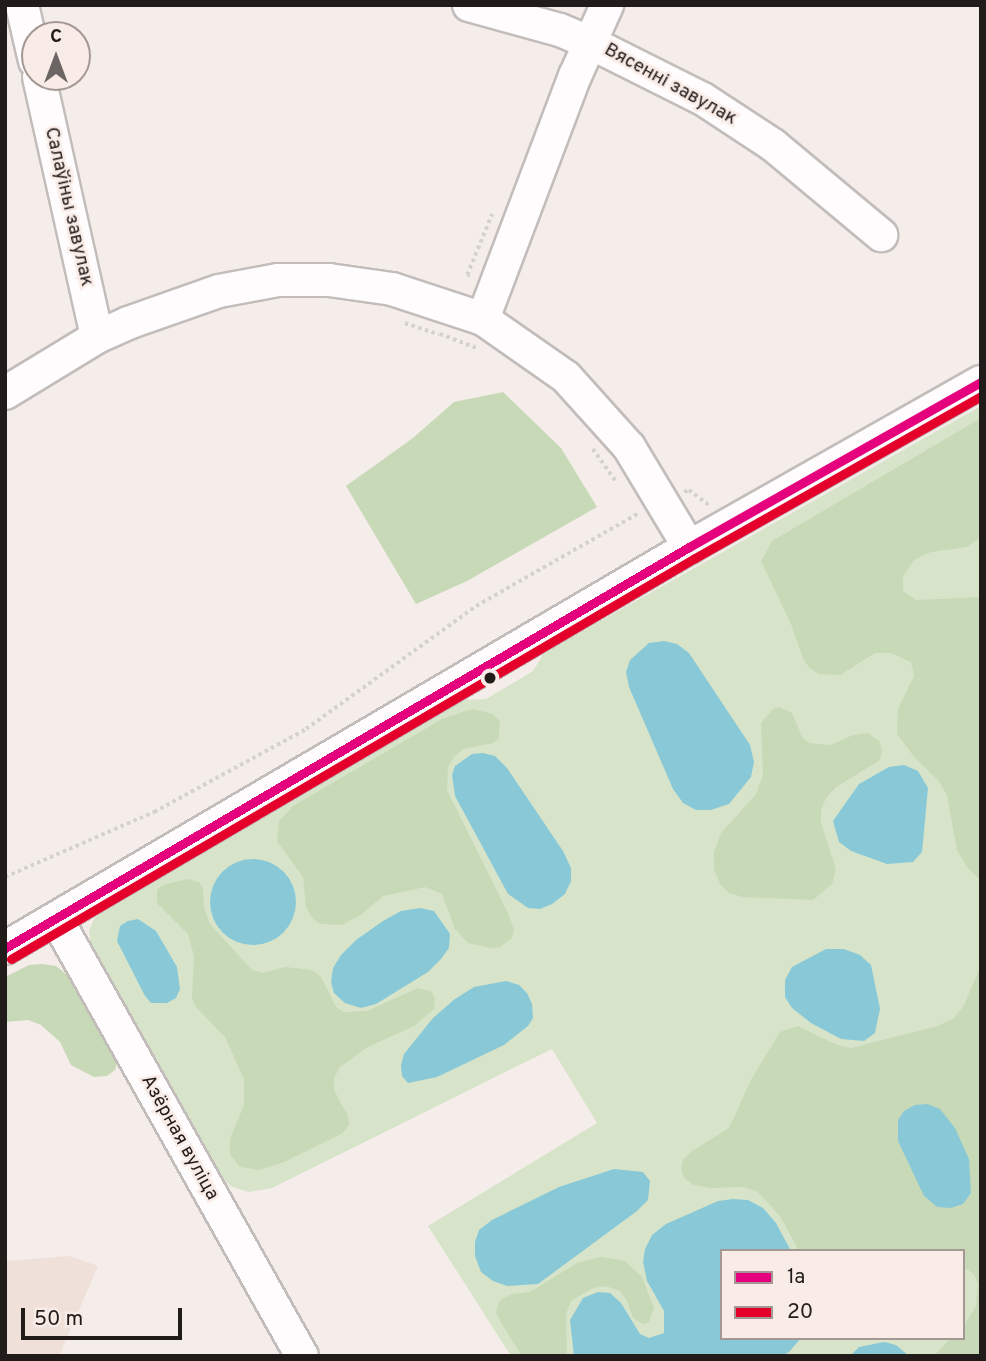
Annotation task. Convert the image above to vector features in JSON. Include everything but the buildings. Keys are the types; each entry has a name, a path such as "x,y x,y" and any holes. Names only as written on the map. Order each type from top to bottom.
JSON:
{"street":[{"name":"Вясенні завулак","path":"469,5 560,30 703,99 774,145 881,234"},
{"path":"483,318 575,76 607,5"},
{"name":"Салаўіны завулак","path":"41,91 97,337"},
{"path":"5,393 97,337 219,291 278,280 329,280 392,289 483,318 566,377 629,447 644,505 689,547"},
{"path":"5,948 57,920 689,547 981,382"},
{"name":"Азёрная вуліца","path":"57,920 302,1356"}],"path":[{"path":"494,211 467,275 495,287"},
{"path":"586,440 624,492"},
{"path":"5,877 154,812 306,729 476,606 644,505 689,490 718,511"}],"shaded area":[{"path":"70,1256 98,1266 59,1356 5,1356 5,1261"}],"green space":[{"path":"503,392 561,448 597,507 467,581 416,604 346,486 413,438 454,402"},
{"path":"981,406 981,1356 511,1356 428,1226 597,1123 552,1049 272,1188 249,1192 232,1187 218,1175 92,954 89,931 94,919 104,908 462,700 486,699 533,671 544,653"},
{"path":"981,418 981,537 967,547 931,552 914,560 903,576 903,591 916,600 981,597 981,881 967,867 957,850 947,795 938,780 915,758 897,734 898,709 914,676 911,662 891,653 875,653 840,675 819,674 811,669 804,661 791,624 761,561 772,541"},
{"path":"780,707 792,713 802,737 809,743 830,745 853,735 868,733 880,742 882,752 879,761 836,787 826,798 821,810 821,823 836,869 832,884 813,900 743,897 729,893 720,884 714,870 714,852 721,833 756,794 763,775 761,723 773,709"},
{"path":"472,709 493,714 500,721 499,738 493,743 463,749 454,757 448,766 447,790 508,913 514,930 512,938 500,947 491,948 468,943 455,929 442,894 425,887 383,896 362,914 342,925 320,924 313,919 306,907 303,877 277,841 279,821 293,806 442,719"},
{"path":"187,879 199,882 210,924 252,970 263,973 285,967 312,970 321,977 336,1007 344,1012 367,1011 418,988 432,992 435,999 434,1009 414,1026 366,1048 339,1068 334,1079 334,1090 348,1116 349,1125 343,1133 284,1162 259,1170 240,1167 230,1154 230,1139 244,1105 244,1079 225,1037 196,1007 192,998 194,956 188,934 157,903 157,890 163,885"},
{"path":"29,965 56,966 81,986 118,1060 115,1070 107,1076 94,1077 71,1065 60,1042 41,1025 28,1020 5,1022 5,977"},
{"path":"981,966 981,1356 934,1356 949,1340 965,1340 965,1324 976,1306 978,1284 974,1274 965,1268 965,1249 798,1249 780,1216 758,1192 744,1187 710,1188 694,1185 685,1179 681,1170 683,1160 692,1151 729,1128 751,1080 780,1032 798,1026 837,1045 851,1048 938,1026 953,1019 963,1007"},
{"path":"601,1257 625,1261 642,1277 654,1308 649,1322 643,1324 633,1318 620,1291 606,1286 593,1288 571,1301 566,1314 567,1356 522,1356 496,1312 500,1300 512,1294 530,1292 577,1263"}],"water":[{"path":"664,641 677,644 689,653 750,745 754,762 751,777 729,804 711,810 696,810 683,803 673,789 629,687 626,672 630,660 649,643"},
{"path":"472,754 495,756 507,768 563,851 571,868 571,881 565,894 540,909 528,908 508,894 455,796 452,775 455,766"},
{"path":"904,765 918,771 928,788 922,852 913,862 887,864 851,851 839,842 833,821 859,784 889,767"},
{"path":"253,859 270,862 284,871 293,885 296,902 293,919 284,933 270,942 253,945 236,942 222,933 213,919 210,902 213,885 222,871 236,862"},
{"path":"420,908 434,911 450,934 449,948 441,959 428,972 376,1004 361,1008 345,1003 334,993 331,982 333,968 341,955 356,940 383,921 401,911"},
{"path":"138,919 156,931 177,967 180,989 176,998 167,1003 151,1003 145,996 117,941 120,926"},
{"path":"826,949 844,949 860,955 871,965 880,1009 875,1033 864,1041 841,1039 811,1023 792,1008 785,997 785,980 792,967"},
{"path":"506,981 519,985 527,993 532,1004 533,1018 528,1026 504,1045 437,1077 408,1083 402,1076 404,1054 433,1018 474,987"},
{"path":"927,1104 940,1109 955,1128 969,1159 971,1193 963,1204 951,1208 937,1207 924,1196 898,1141 898,1120 904,1111 915,1105"},
{"path":"614,1169 643,1172 650,1181 648,1200 637,1211 538,1284 507,1286 493,1281 481,1272 475,1256 475,1242 479,1230 492,1220 559,1187"},
{"path":"748,1200 763,1208 776,1223 790,1249 720,1249 720,1340 799,1340 790,1351 783,1356 574,1356 570,1320 583,1298 598,1292 610,1293 621,1303 640,1334 649,1338 664,1333 664,1311 647,1281 643,1262 645,1249 652,1235 666,1224 718,1201"},
{"path":"884,1342 896,1345 909,1356 850,1356 859,1347"}],"transit line":[{"name":"1а","path":"5,948 689,547 981,382"},
{"name":"20","path":"11,959 695,558 981,396"}]}
